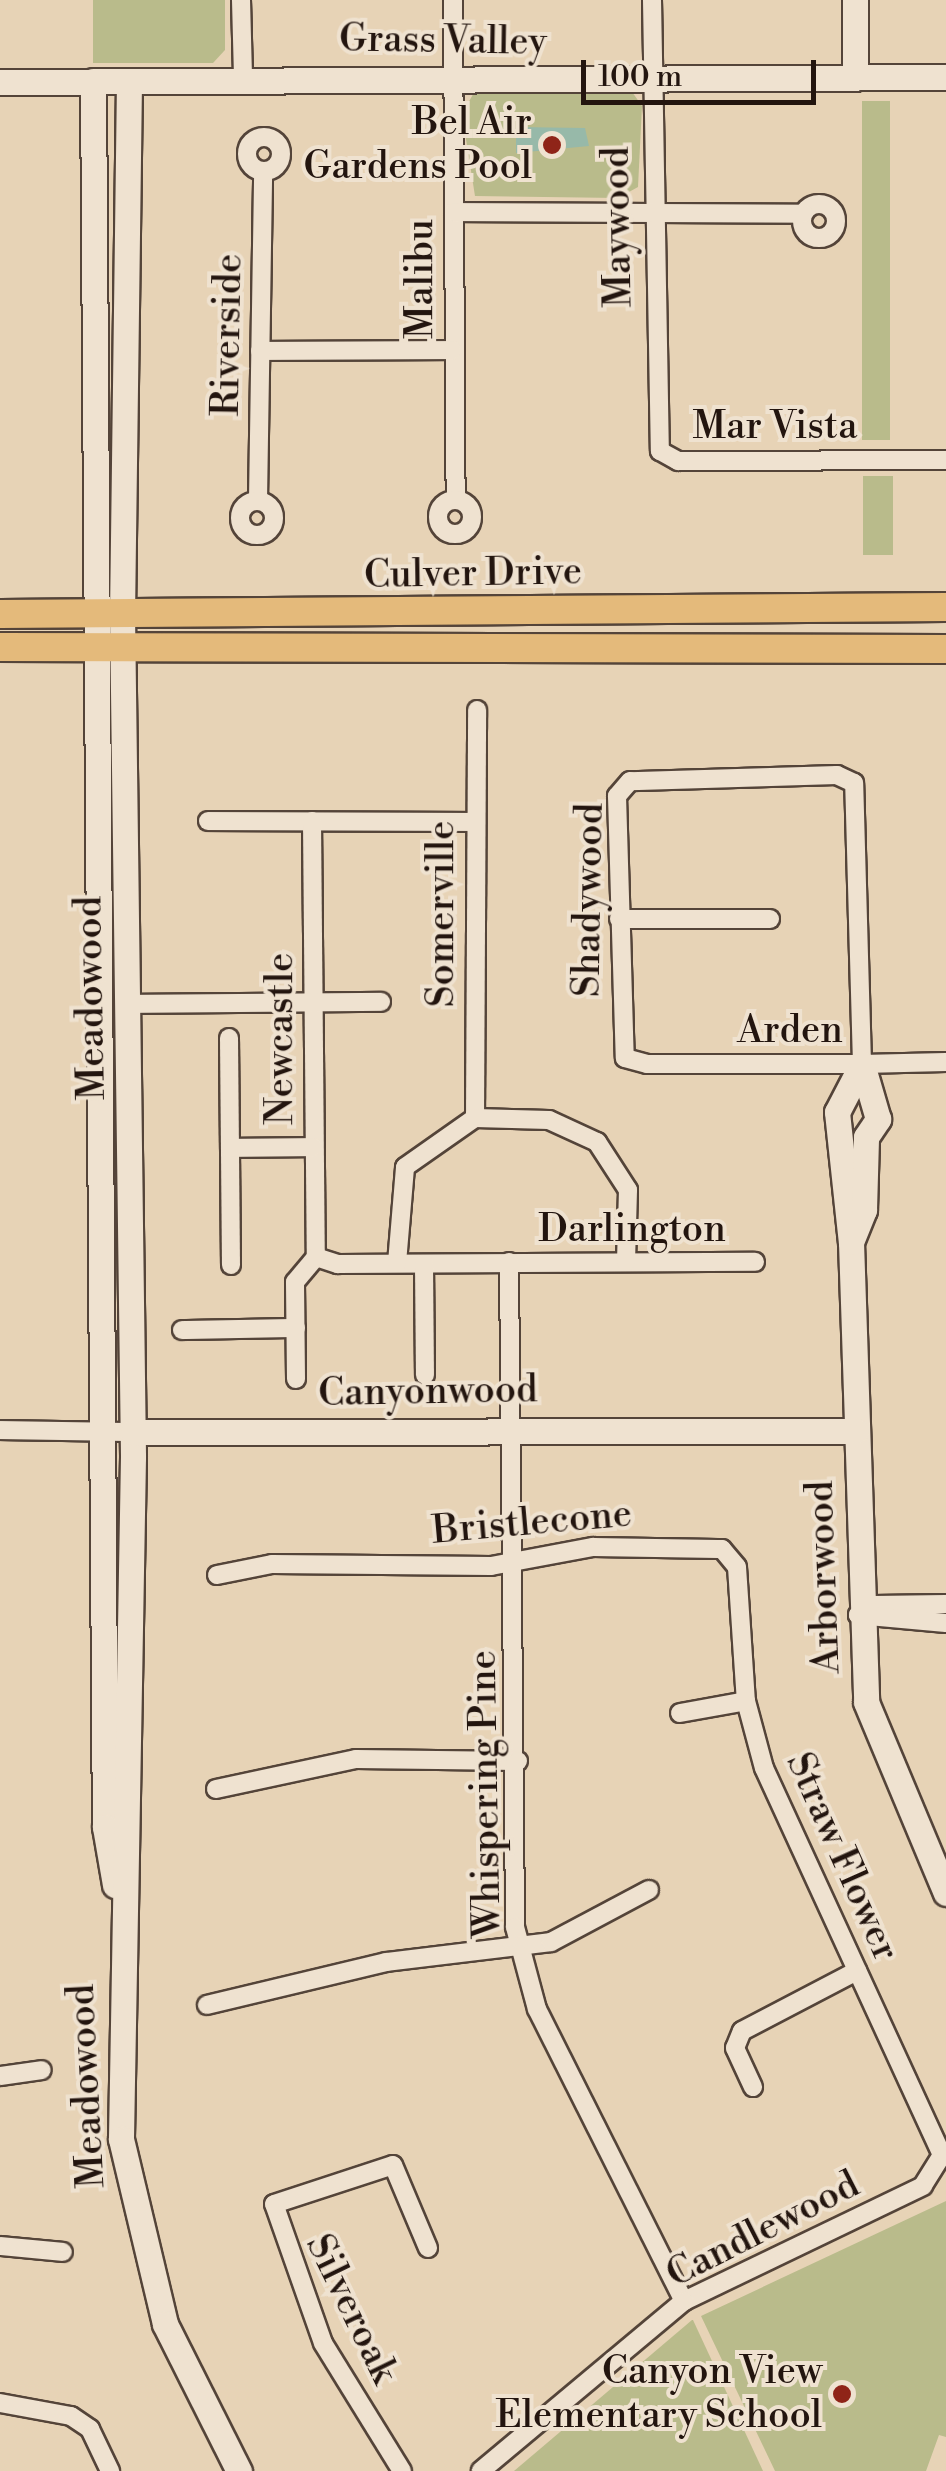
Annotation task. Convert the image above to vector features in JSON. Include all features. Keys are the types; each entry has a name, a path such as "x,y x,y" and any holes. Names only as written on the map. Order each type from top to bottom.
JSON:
{"main road":[{"path":"855,0 856,78"},
{"name":"Grass Valley","path":"0,82 244,76 649,80 946,76"},
{"name":"Meadowood","path":"110,614 130,165 129,80"},
{"name":"Meadowood","path":"93,81 92,164 110,614 105,1827 120,1914 130,2204 165,2324 238,2471"},
{"path":"92,164 130,165"},
{"name":"Culver Drive","path":"0,614 946,607"},
{"name":"Culver Drive","path":"0,647 946,649"},
{"name":"Meadowood","path":"110,647 128,1004 133,1432 131,1826 120,1914"},
{"name":"Arborwood","path":"851,1242 864,1210 866,1137 878,1119 862,1064"},
{"name":"Arborwood","path":"862,1064 837,1112 851,1242 858,1615 866,1702 946,1893"},
{"name":"Canyonwood","path":"133,1432 517,1428 856,1431"}],"street":[{"path":"241,0 244,76"},
{"name":"Malibu","path":"453,0 452,350 456,499"},
{"name":"Maywood","path":"652,0 650,210 660,451"},
{"name":"Riverside","path":"258,500 263,172"},
{"path":"454,212 650,210 802,214"},
{"path":"260,350 452,350"},
{"name":"Mar Vista","path":"660,451 678,461 946,460"},
{"name":"Somerville","path":"475,1118 476,710"},
{"name":"Shadywood","path":"634,1063 619,1048 617,796 630,781 837,776 854,783"},
{"name":"Arborwood","path":"854,783 862,1064"},
{"path":"208,821 473,822"},
{"name":"Newcastle","path":"312,821 316,1257"},
{"path":"619,919 770,918"},
{"path":"128,1004 381,1002"},
{"path":"229,1038 231,1264"},
{"name":"Arden","path":"634,1063 946,1062"},
{"path":"397,1263 405,1167 475,1118 549,1120 597,1142 628,1190 626,1262"},
{"path":"230,1148 313,1147"},
{"path":"296,1380 295,1282 316,1257"},
{"name":"Darlington","path":"316,1257 424,1264 755,1262"},
{"name":"Darlington","path":"509,1262 517,1428"},
{"path":"424,1264 425,1375"},
{"path":"182,1330 296,1328"},
{"name":"Whispering Pine","path":"517,1428 519,1950 537,2009 684,2301"},
{"name":"Canyonwood","path":"0,1430 133,1432"},
{"name":"Bristlecone","path":"217,1575 272,1564 516,1562 636,1545 710,1544 731,1557"},
{"name":"Straw Flower","path":"731,1557 746,1701 790,1832 938,2142 941,2170"},
{"path":"858,1615 874,1605 946,1604"},
{"path":"858,1615 946,1623"},
{"path":"680,1713 746,1701"},
{"path":"216,1789 356,1759 518,1761"},
{"path":"208,2006 386,1962 519,1950 581,1931 649,1890"},
{"path":"753,2087 736,2048 742,2031 857,1972"},
{"path":"0,2076 42,2070"},
{"name":"Silveroak","path":"402,2471 322,2344 274,2204 393,2166 428,2248"},
{"name":"Candlewood","path":"481,2471 684,2301 941,2170"},
{"path":"0,2246 63,2252"},
{"path":"0,2403 71,2416 90,2430 110,2471"}],"green space":[{"path":"93,0 225,0 225,50 213,63 93,63"},
{"name":"Bel Air Gardens Pool","path":"476,89 630,89 642,106 638,187 618,198 475,196 462,114"},
{"path":"862,101 890,101 890,440 862,440"},
{"path":"863,476 893,476 893,555 863,555"},
{"name":"Canyon View Elementary School","path":"946,2201 946,2437 939,2435 926,2471 775,2471 701,2316"},
{"path":"692,2320 763,2471 514,2471"}],"shaded area":[{"path":"516,127 585,128 589,146 516,153"}],"place":[{"name":"Bel Air Gardens Pool","path":"552,145"},
{"name":"Canyon View Elementary School","path":"842,2394"}]}
